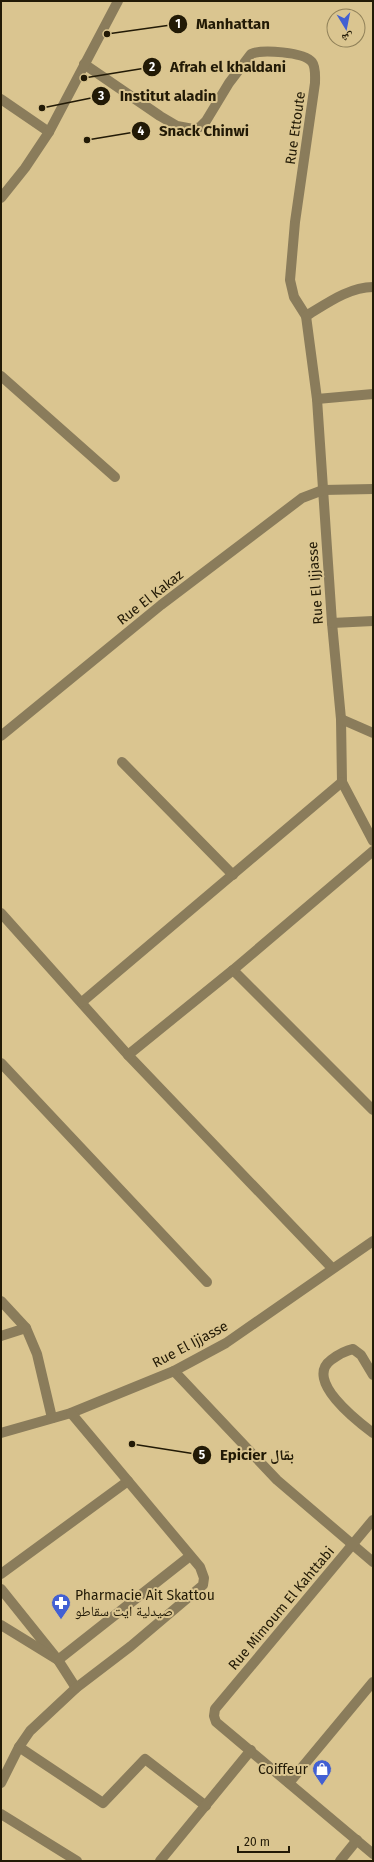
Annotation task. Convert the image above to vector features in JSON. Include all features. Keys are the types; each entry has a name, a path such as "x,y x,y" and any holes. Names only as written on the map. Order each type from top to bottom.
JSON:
{"street":[{"path":"1,198 25,168 49,132 84,64 106,27 118,1"},
{"name":"Rue Ettoute","path":"84,64 177,126 193,129 200,127 206,121 229,83 251,54 266,50 305,57 311,60 315,73 315,83 295,222 290,280 294,297 306,316"},
{"path":"1,99 49,132"},
{"path":"306,316 335,298 365,287 373,287"},
{"name":"Rue El Ijjasse","path":"306,316 317,399 332,623 341,719 342,782 373,841"},
{"path":"1,376 115,477"},
{"path":"317,399 373,394"},
{"name":"Rue El Kakaz","path":"1,736 173,596 302,498 323,490 373,489"},
{"path":"332,623 373,621"},
{"path":"341,719 373,733"},
{"path":"122,762 233,875"},
{"path":"82,1002 342,782"},
{"path":"128,1055 233,970 373,851"},
{"path":"1,913 128,1055 332,1268"},
{"path":"233,970 373,1110"},
{"path":"1,1063 207,1282"},
{"name":"Rue El Ijjasse","path":"1,1433 71,1413 174,1371 226,1343 373,1241"},
{"path":"1,1301 26,1328 37,1354 52,1418"},
{"path":"1,1336 26,1328"},
{"path":"373,1375 361,1355 353,1349 344,1351 325,1365 322,1373 325,1382 342,1407 373,1433"},
{"path":"174,1371 277,1480 373,1562"},
{"path":"1,1783 19,1747 30,1731 76,1688 131,1646 203,1585 204,1578 200,1567 71,1413"},
{"path":"1,1574 128,1481"},
{"name":"Rue Mimoum El Kahttabi","path":"251,1750 216,1722 214,1716 215,1709 373,1520"},
{"path":"58,1660 190,1556"},
{"path":"1,1589 58,1660 76,1688"},
{"path":"1,1625 58,1660"},
{"path":"289,1783 373,1682"},
{"path":"19,1747 103,1803 145,1759 206,1806"},
{"path":"160,1861 251,1750 373,1853"},
{"path":"1,1814 78,1861"},
{"path":"340,1861 357,1840"}],"place":[{"name":"Manhattan","path":"107,34"},
{"name":"Afrah el khaldani","path":"84,78"},
{"name":"Institut aladin","path":"42,108"},
{"name":"Snack Chinwi","path":"87,140"},
{"name":"Epicier بقال","path":"132,1444"},
{"name":"Pharmacie Ait Skattou صيدلية ايت سقاطو","path":"61,1620"},
{"name":"Coiffeur","path":"322,1786"}]}
